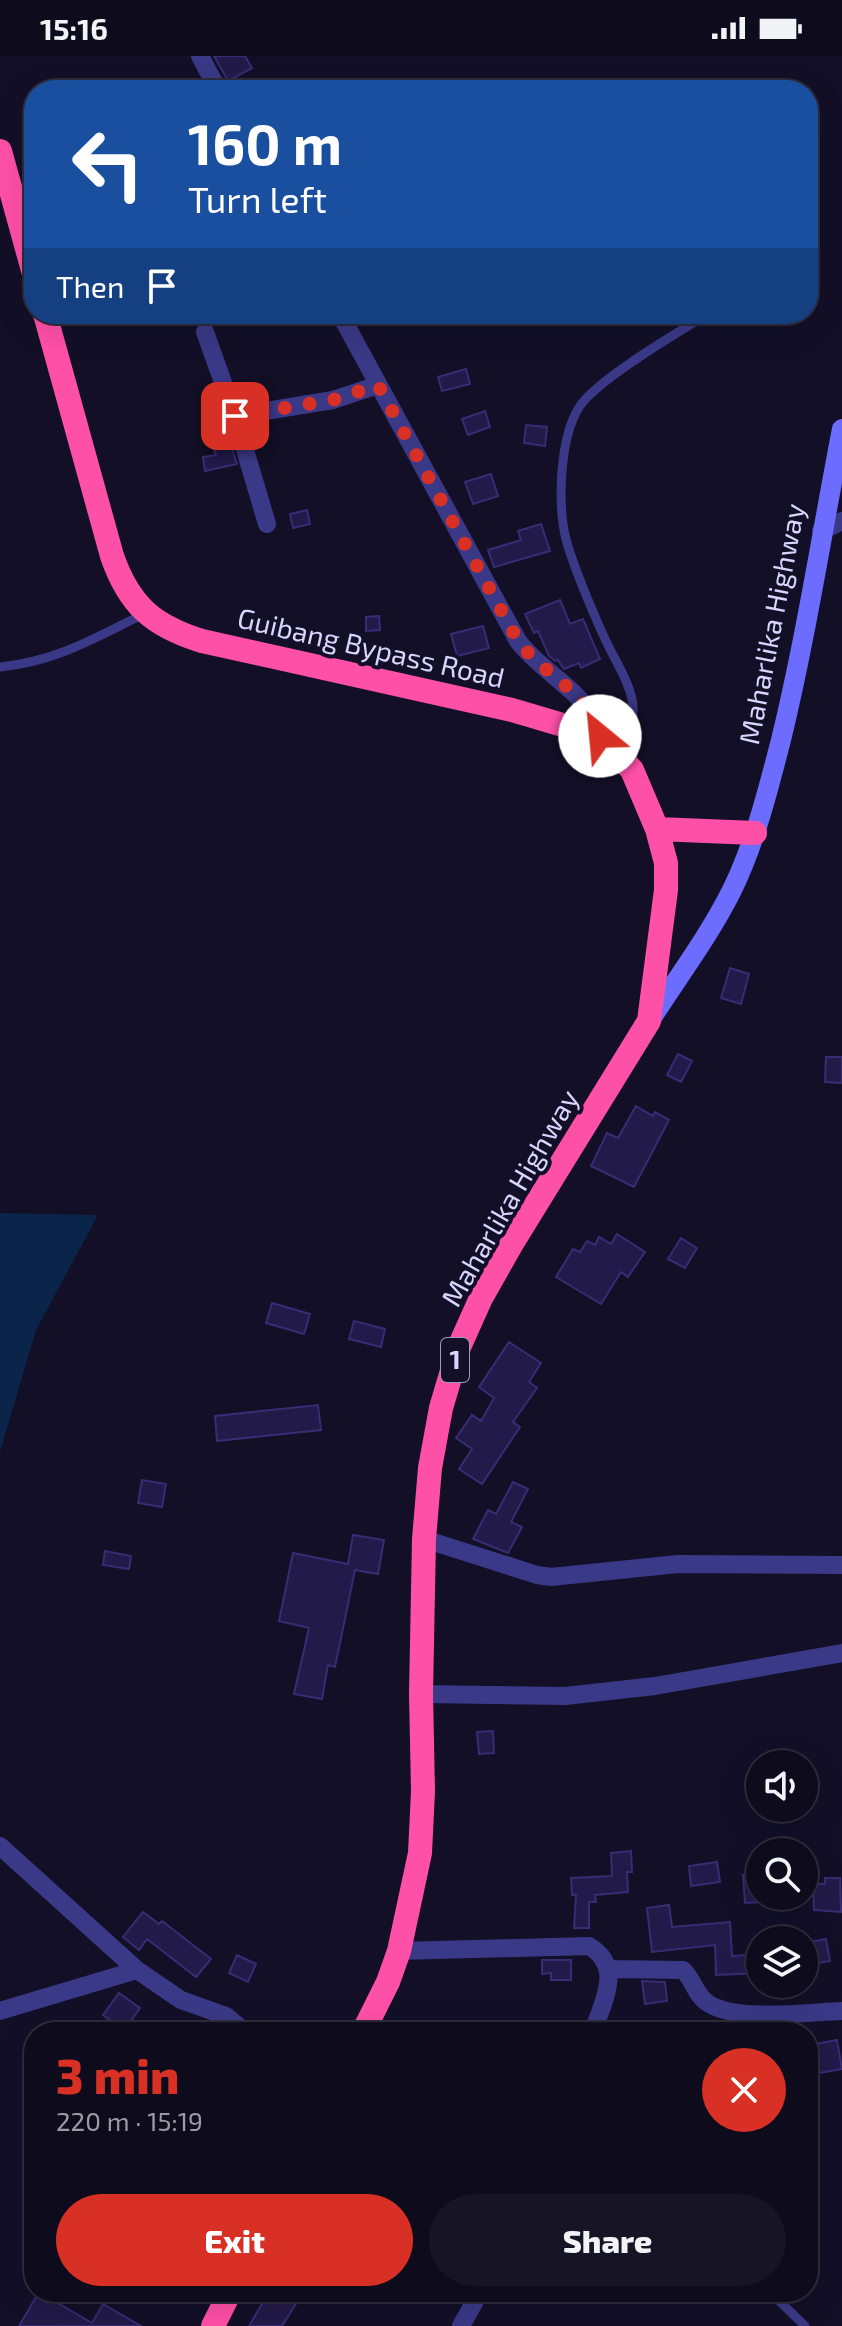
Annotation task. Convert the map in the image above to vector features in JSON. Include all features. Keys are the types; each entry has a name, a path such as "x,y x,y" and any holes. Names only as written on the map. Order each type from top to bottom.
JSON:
{"highway":[{"path":"0,151 24,238"},
{"name":"Guibang Bypass Road","path":"48,324 112,556 125,590 146,613 171,630 202,641 512,710 607,743"},
{"path":"607,743 632,770 657,829 666,863 666,890 649,1021"},
{"path":"657,829 755,833"},
{"name":"Maharlika Highway","path":"368,2022 399,1951 420,1853 424,1539 430,1468 441,1408 459,1347 481,1298 649,1021"},
{"path":"213,2326 225,2302"}],"main road":[{"name":"Maharlika Highway","path":"649,1021 732,890 755,833 798,670 842,429"}],"street":[{"path":"200,56 213,80"},
{"path":"345,324 518,641 536,662 581,701 607,743"},
{"path":"205,332 235,416 267,524"},
{"path":"235,416 333,400 378,385"},
{"path":"821,531 842,521"},
{"path":"424,1539 551,1577 678,1564 842,1565"},
{"path":"421,1694 565,1696 655,1686 842,1653"},
{"path":"0,1846 137,1970 181,2000 226,2016 233,2022"},
{"path":"399,1951 589,1946 605,1959 610,1975 596,2022"},
{"path":"608,1969 683,1970 691,1977 701,1998 722,2011 756,2014 842,2011"},
{"path":"0,2011 137,1970"},
{"path":"461,2326 474,2302"}],"lane":[{"path":"607,743 629,729 632,698 593,612 566,540 562,503 563,456 580,406 600,386 693,324"},
{"path":"0,667 33,663 70,650 146,613"},
{"path":"780,2302 805,2326"}],"water":[{"path":"0,1213 98,1215 36,1330 0,1452"}],"building":[{"path":"214,56 245,56 252,68 227,80"},
{"path":"466,369 470,384 442,391 438,377"},
{"path":"485,411 490,427 468,435 462,419"},
{"path":"526,425 547,427 545,446 524,443"},
{"path":"231,446 237,464 205,471 203,457 216,455 214,450"},
{"path":"491,474 498,496 473,504 465,482"},
{"path":"307,510 310,524 293,528 290,514"},
{"path":"541,524 550,551 494,567 488,550 521,540 518,531"},
{"path":"560,600 570,624 583,619 600,659 581,668 579,663 564,669 558,660 549,656 538,631 534,633 525,614"},
{"path":"379,616 380,630 366,631 366,617"},
{"path":"483,626 489,648 457,656 451,634"},
{"path":"730,968 749,974 741,1004 721,998"},
{"path":"678,1054 692,1061 681,1082 667,1075"},
{"path":"826,1057 842,1057 842,1083 825,1082"},
{"path":"636,1106 653,1116 655,1112 669,1120 634,1187 591,1166 607,1133 618,1138"},
{"path":"617,1234 645,1252 628,1277 621,1272 601,1304 556,1277 573,1249 580,1252 587,1241 595,1245 599,1237 611,1244"},
{"path":"681,1238 697,1248 685,1268 668,1259"},
{"path":"272,1303 310,1314 304,1334 266,1323"},
{"path":"354,1321 385,1329 381,1347 349,1339"},
{"path":"509,1342 541,1363 529,1382 537,1388 513,1422 520,1427 482,1484 459,1469 472,1449 456,1438 472,1415 481,1421 494,1398 479,1387"},
{"path":"318,1405 321,1430 217,1441 215,1416"},
{"path":"142,1480 166,1484 162,1507 138,1503"},
{"path":"513,1482 528,1489 511,1522 522,1527 508,1553 473,1539 488,1510 496,1514"},
{"path":"353,1535 384,1540 378,1574 355,1570 335,1667 328,1665 322,1699 294,1694 309,1628 279,1621 293,1553 348,1564"},
{"path":"105,1551 131,1556 129,1569 103,1565"},
{"path":"493,1731 494,1753 479,1754 477,1732"},
{"path":"631,1851 632,1872 627,1872 628,1892 595,1895 596,1902 589,1902 589,1928 574,1928 576,1895 572,1895 571,1878 612,1876 611,1853"},
{"path":"717,1862 720,1882 691,1886 689,1866"},
{"path":"743,1875 746,1875 746,1903 745,1903"},
{"path":"825,1878 840,1878 841,1912 814,1910 818,1910 818,1884 825,1884"},
{"path":"669,1905 672,1927 730,1922 732,1956 746,1955 746,1974 716,1975 715,1945 652,1952 647,1908"},
{"path":"143,1912 159,1924 162,1921 211,1959 196,1977 147,1939 139,1950 123,1937"},
{"path":"826,1939 830,1961 818,1963 818,1941"},
{"path":"237,1955 256,1964 248,1982 229,1973"},
{"path":"542,1960 571,1960 571,1980 551,1980 551,1973 542,1974"},
{"path":"642,1981 665,1982 667,2001 645,2004"},
{"path":"119,1993 140,2008 130,2022 112,2022 103,2015"},
{"path":"837,2040 842,2069 818,2073 818,2044"},
{"path":"33,2302 56,2302 92,2323 103,2304 141,2326 19,2326"},
{"path":"263,2302 297,2302 282,2326 249,2326"}],"route":[{"path":"235,416 333,400 378,385 518,641 527,654 581,701 591,714 600,736"}]}
